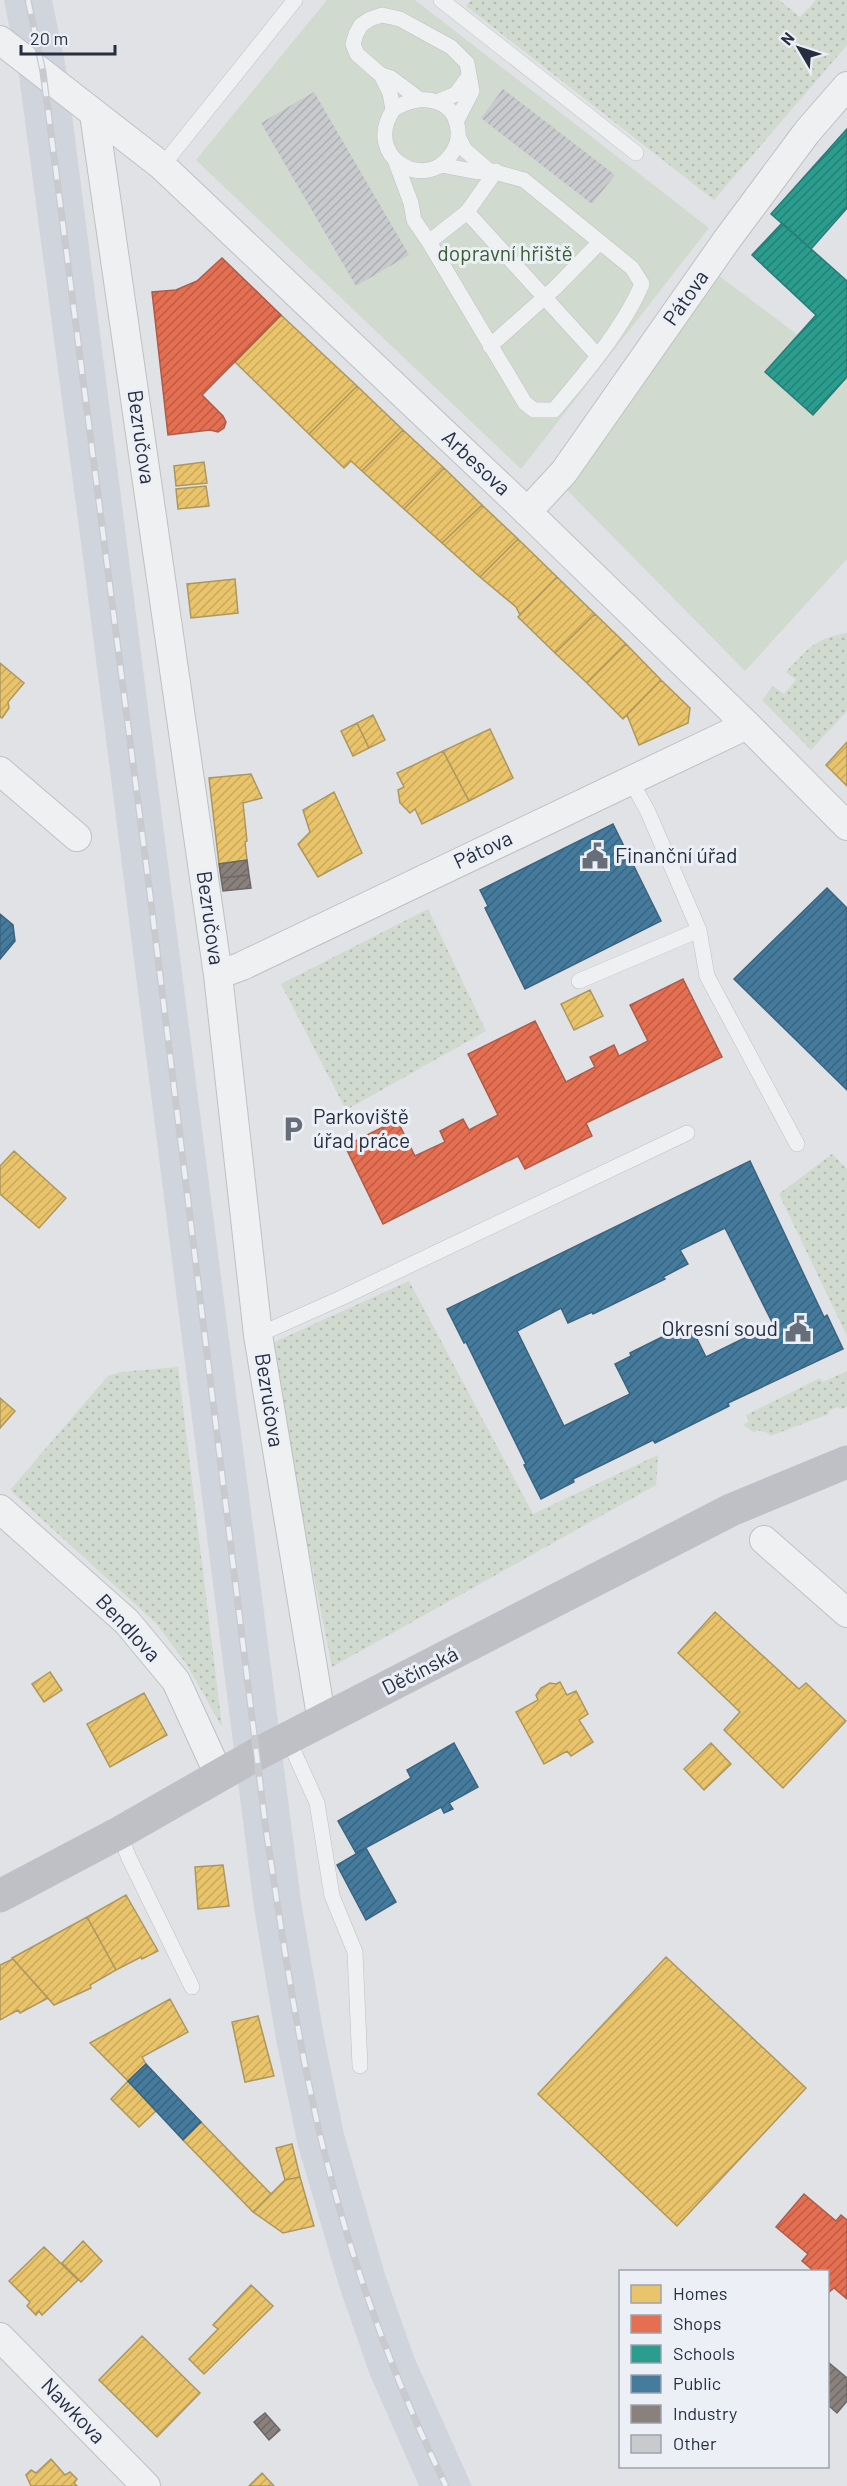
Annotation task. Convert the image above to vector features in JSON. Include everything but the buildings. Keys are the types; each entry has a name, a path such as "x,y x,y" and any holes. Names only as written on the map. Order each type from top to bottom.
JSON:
{"main road":[{"name":"Děčínská","path":"0,1896 119,1833 219,1775 731,1510 847,1462"}],"street":[{"name":"Arbesova","path":"0,40 162,166 527,512 747,725 847,826"},
{"name":"Pátova","path":"527,512 564,472 726,241 807,132 847,87"},
{"name":"Bezručova","path":"94,114 218,975 258,1335 322,1722"},
{"name":"Pátova","path":"218,975 242,966 747,725"},
{"path":"0,771 77,837"},
{"name":"Bendlova","path":"0,1509 127,1622 176,1681 219,1775"},
{"path":"764,1540 847,1613"},
{"name":"Nawkova","path":"0,2337 146,2486"}],"lane":[{"path":"162,166 295,0"},
{"path":"441,0 636,153"},
{"path":"393,110 390,93 381,75 357,54 353,44 361,26 370,19 382,15 400,20 451,47 467,63 472,91 457,129 454,151 441,165 424,171 404,166 395,159"},
{"path":"381,75 391,78 419,99"},
{"path":"437,102 456,94 469,76"},
{"path":"419,99 437,102 452,114 465,150 492,170 524,180 598,243 632,268 642,284 625,317 554,410 534,410 525,403 414,220 411,203 395,159 384,140 387,120 393,110 402,104 419,99"},
{"path":"441,165 478,172 492,170"},
{"path":"429,242 467,212 492,170"},
{"path":"411,203 424,171"},
{"path":"467,212 597,355"},
{"path":"490,346 544,299 598,243"},
{"path":"631,781 648,812 699,930 707,976 797,1144"},
{"path":"579,981 699,930"},
{"path":"258,1335 341,1298 687,1133"},
{"path":"288,1739 317,1803 332,1896 355,1952 360,2066"},
{"path":"119,1833 192,1987"}],"shaded area":[{"path":"4,0 52,0 66,68 301,1901 324,2036 344,2134 385,2274 414,2357 472,2486 419,2486 370,2375 340,2289 298,2146 277,2045 254,1908 85,573 19,76"}],"green space":[{"name":"dopravní hřiště","path":"327,0 415,0 709,228 521,469 196,160"},
{"path":"471,0 779,0 800,17 816,0 847,0 847,45 714,200 466,6"},
{"path":"718,275 798,335 765,372 812,415 847,377 847,559 745,671 564,487"},
{"path":"847,633 847,711 811,750 762,700 773,686 784,694 796,680 786,672 819,641"},
{"path":"428,909 486,1031 346,1110 281,984"},
{"path":"832,1154 847,1169 847,1336 779,1194"},
{"path":"409,1281 533,1514 658,1455 656,1485 332,1667 268,1345"},
{"path":"178,1367 222,1727 187,1665 156,1623 10,1490 108,1376 121,1372"},
{"path":"847,1371 847,1407 840,1409 838,1407 828,1411 829,1414 770,1436 768,1433 757,1430 755,1433 743,1425 749,1421 746,1415 820,1378 823,1382"}],"railway":[{"path":"28,0 43,72 151,902 266,1830 290,1986 312,2101 345,2228 390,2359 446,2486"}],"place":[{"name":"Finanční úřad","path":"595,856"},
{"name":"Parkoviště úřad práce","path":"293,1129"},
{"name":"Okresní soud","path":"798,1329"}]}
